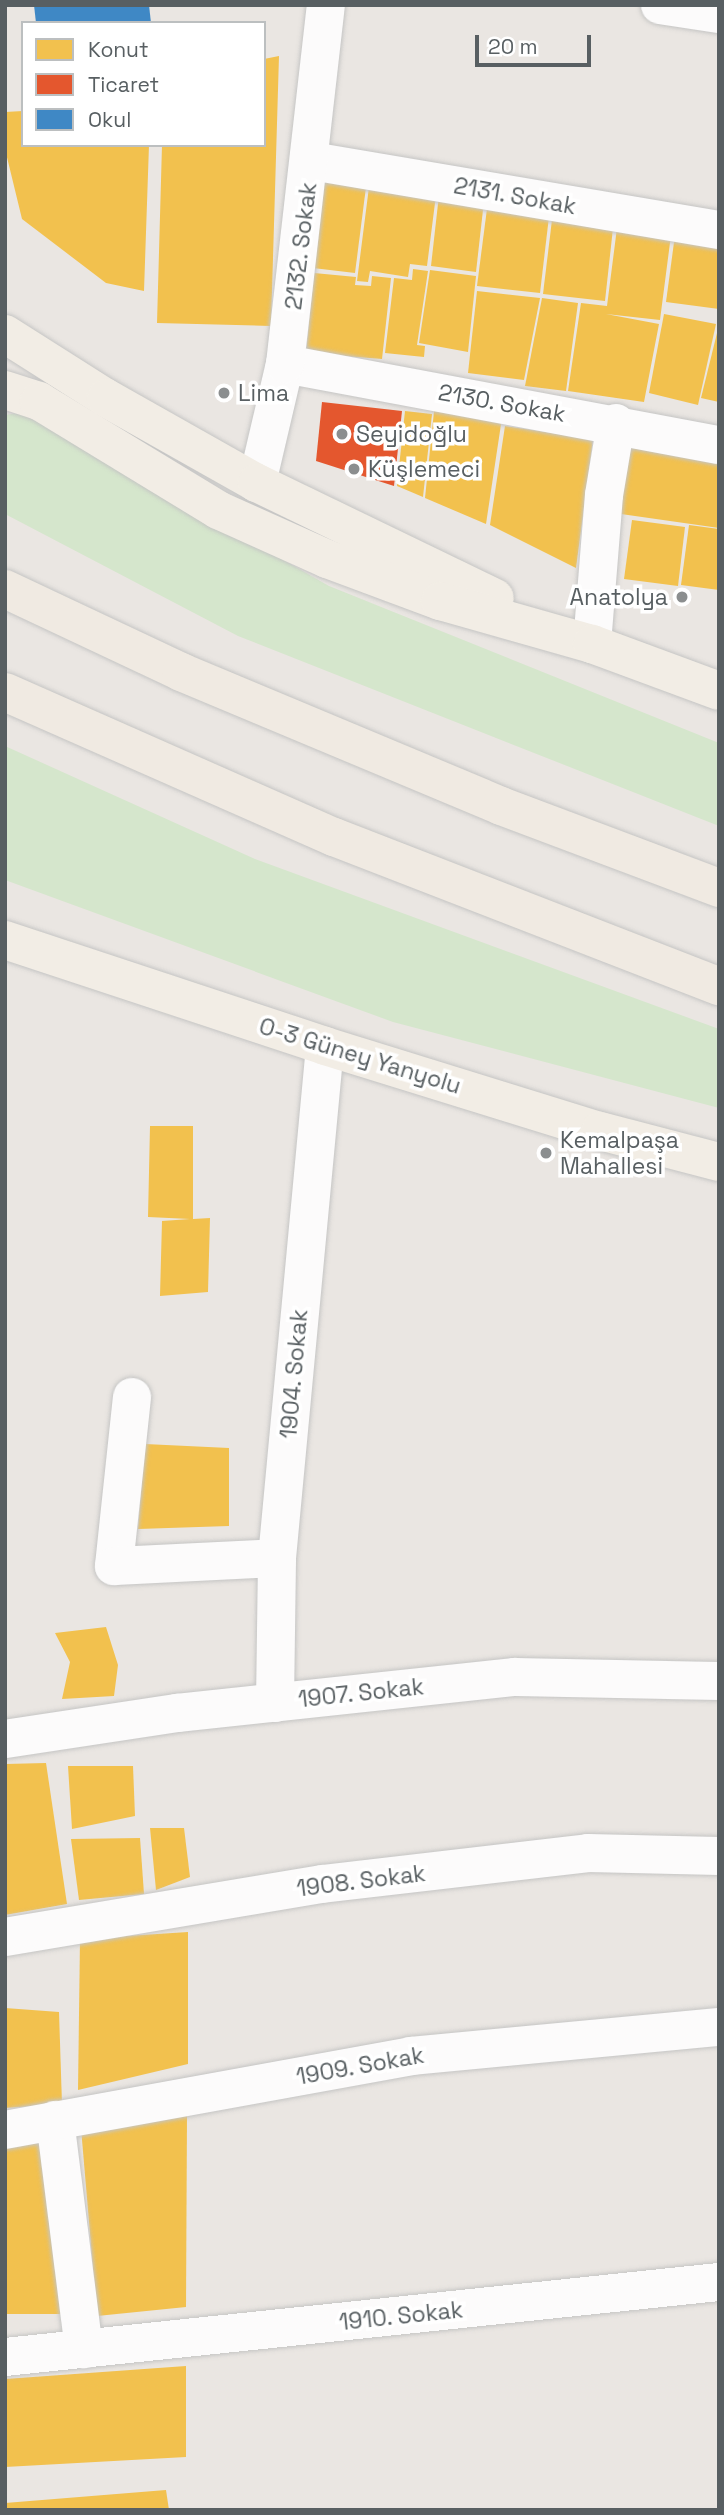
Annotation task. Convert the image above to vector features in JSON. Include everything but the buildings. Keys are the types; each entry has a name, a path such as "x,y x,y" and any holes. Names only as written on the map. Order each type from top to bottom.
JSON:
{"highway":[{"path":"5,589 193,677 501,806 719,888"},
{"path":"5,692 334,837 719,986"}],"main road":[{"path":"8,330 106,398 257,483 592,644"},
{"path":"5,390 39,401 218,510 327,559 440,601 592,644 719,691"},
{"path":"5,930 66,962"},
{"name":"O-3 Güney Yanyolu","path":"5,940 325,1046 600,1131 719,1162"},
{"path":"5,953 66,962"}],"street":[{"name":"2132. Sokak","path":"257,483 285,364 311,161 327,5"},
{"path":"660,5 719,14"},
{"name":"2131. Sokak","path":"311,161 719,230"},
{"name":"2130. Sokak","path":"285,364 719,444"},
{"path":"592,644 604,495 616,423"},
{"name":"1904. Sokak","path":"275,1703 277,1558 325,1046"},
{"path":"132,1397 114,1566 277,1558"},
{"name":"1907. Sokak","path":"5,1739 275,1703 515,1677 719,1681"},
{"name":"1908. Sokak","path":"5,1937 322,1884 588,1853 719,1856"},
{"name":"1909. Sokak","path":"5,2130 411,2056 719,2027"},
{"path":"55,2120 84,2349"},
{"name":"1910. Sokak","path":"5,2357 719,2283"}],"green space":[{"path":"17,413 50,427 329,586 719,743 719,826 238,636 5,514 5,415"},
{"path":"5,746 255,859 719,1029 719,1108 393,1022 5,880"}],"place":[{"name":"Lima","path":"224,393"},
{"name":"Seyidoğlu","path":"342,434"},
{"name":"Küşlemeci","path":"354,469"},
{"name":"Anatolya","path":"682,597"},
{"name":"Kemalpaşa Mahallesi","path":"546,1153"}]}
